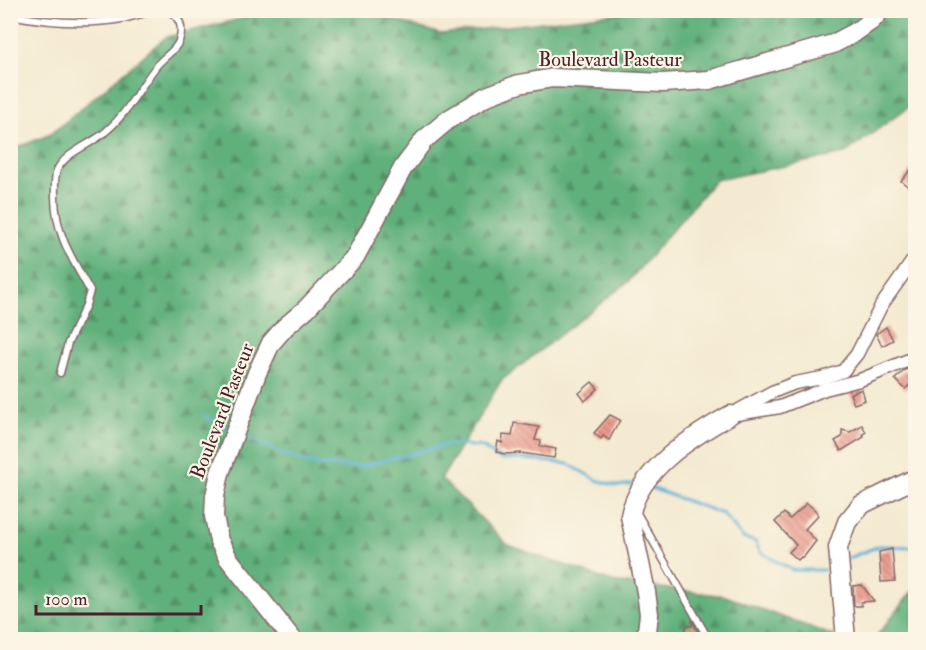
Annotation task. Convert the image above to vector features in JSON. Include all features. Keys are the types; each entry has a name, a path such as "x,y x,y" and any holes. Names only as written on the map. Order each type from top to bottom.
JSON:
{"main road":[{"name":"Boulevard Pasteur","path":"293,639 228,558 219,541 214,516 214,496 251,388 271,344 355,257 403,168 424,140 449,119 489,95 519,84 553,78 663,83 709,80 833,44 871,21 881,10"},
{"path":"646,639 649,614 630,516 635,498 651,475 682,445 730,415"},
{"path":"846,639 838,547 847,522 861,505 915,478"}],"street":[{"path":"730,415 787,386 843,371 857,354 881,306 915,256"},
{"path":"730,415 780,407 860,380 915,357"}],"lane":[{"path":"10,15 38,21 90,21 121,19 158,10"},
{"path":"60,373 68,343 90,291 63,241 56,219 57,170 71,155 105,133 130,107 157,65 178,43 181,31 180,22 176,15 168,10"},
{"path":"10,262 13,265 14,281"},
{"path":"635,498 645,530 709,639"}],"green space":[{"path":"277,10 363,11 441,34 644,10 915,11 915,102 844,154 715,180 628,282 501,381 441,479 508,545 613,582 725,596 842,639 11,640 11,150 51,134 166,37"},
{"path":"915,588 915,639 874,639"}],"building":[{"path":"915,165 915,192 901,181"},
{"path":"886,327 893,340 882,346 876,334"},
{"path":"915,366 915,380 905,389 895,379 905,370"},
{"path":"592,382 598,389 585,401 579,393"},
{"path":"862,389 865,400 854,404 850,394"},
{"path":"610,415 620,420 609,440 603,436 601,439 594,433"},
{"path":"514,423 539,427 535,440 541,441 540,446 556,449 554,458 496,452 498,441 502,443 503,435 512,436"},
{"path":"862,425 866,432 863,434 864,437 841,451 835,441 842,437 842,430 850,432"},
{"path":"807,503 818,515 805,529 816,541 803,558 798,560 789,552 796,545 775,522 784,513 790,519"},
{"path":"892,549 895,581 881,582 879,552"},
{"path":"862,585 874,601 861,602 861,606 854,606 853,586"},
{"path":"692,621 702,639 689,639 690,635 684,634 687,625 692,626"}],"waterway":[{"path":"204,416 230,428"},
{"path":"241,434 278,452 316,465 359,467 449,444 482,447 500,459 526,459 568,464 597,480 617,486 636,484"},
{"path":"648,487 723,514 743,538 756,542 760,552 792,570 824,570"},
{"path":"846,559 879,546 916,547"}]}
